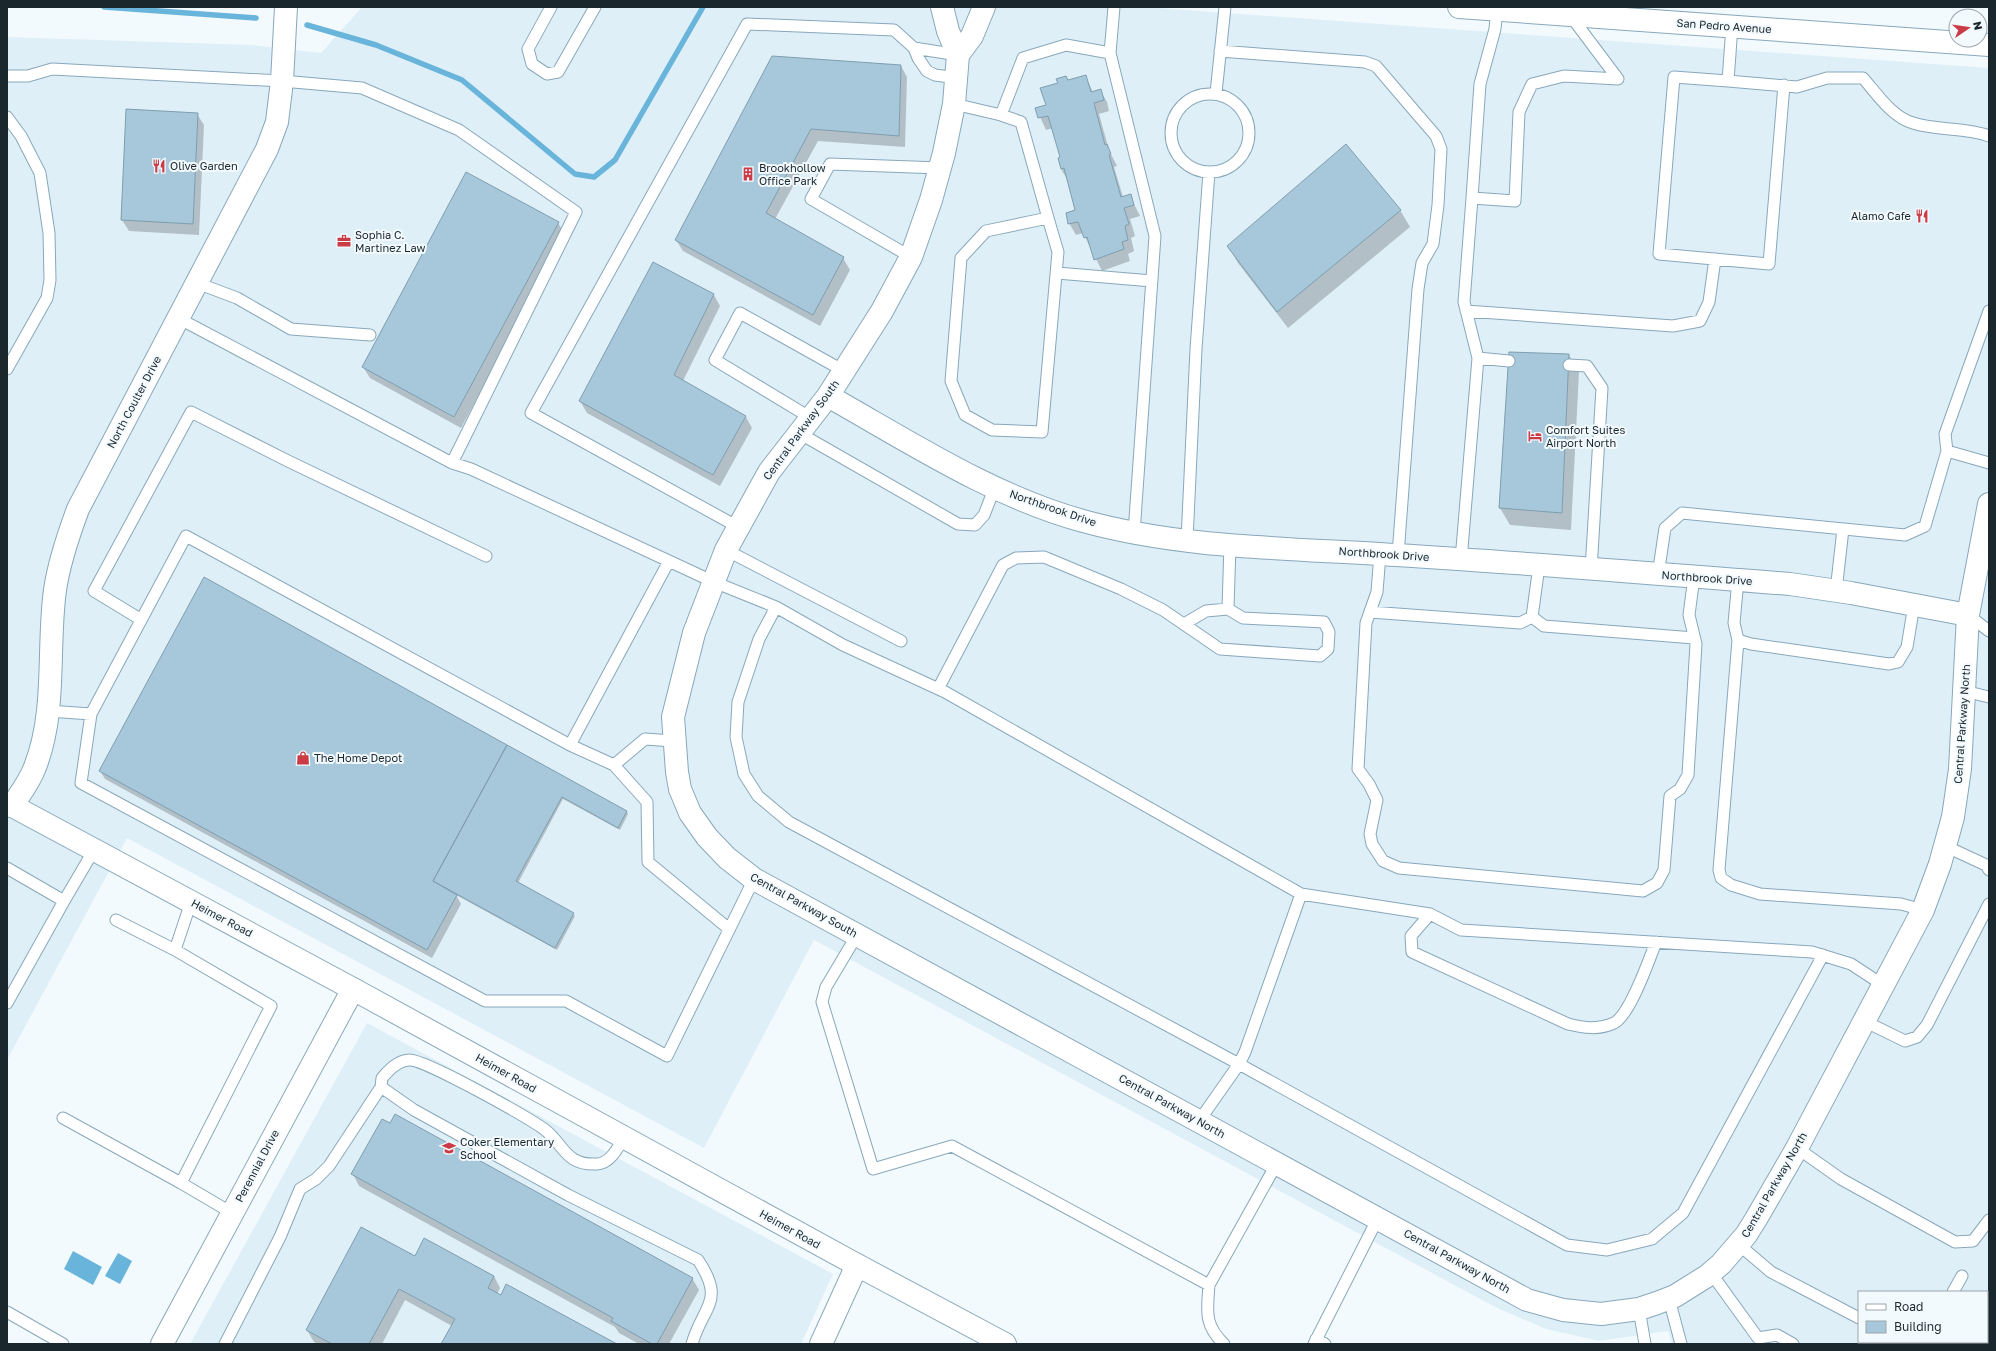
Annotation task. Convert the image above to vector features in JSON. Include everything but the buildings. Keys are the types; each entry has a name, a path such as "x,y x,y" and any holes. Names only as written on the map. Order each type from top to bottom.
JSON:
{"street":[{"name":"North Coulter Drive","path":"10,805 35,769 42,745 48,711 55,591 63,550 78,509 267,149 277,122 282,81 286,7"},
{"name":"Central Parkway South","path":"942,7 948,31 958,56 957,78 954,104 940,168 931,200 911,257 882,311 828,396 769,472 740,528 726,550 694,633 673,717 673,741 680,789 690,813 707,837 727,858 754,879 1113,1074"},
{"path":"958,56 972,36 984,7"},
{"name":"San Pedro Avenue","path":"1459,7 1989,45"},
{"name":"Northbrook Drive","path":"828,396 968,474 1024,500 1082,521 1134,533 1230,544 1389,554 1790,584 1914,605 1968,616"},
{"name":"Central Parkway North","path":"1113,1074 1527,1300 1563,1310 1601,1314 1639,1308 1669,1298 1691,1287 1711,1273 1738,1244 1756,1219 1797,1148 1923,910 1940,864 1953,817 1960,769 1968,616 1989,504"},
{"name":"Heimer Road","path":"10,805 354,989 624,1138 1005,1344"},
{"name":"Perennial Drive","path":"162,1344 354,989"},
{"path":"821,1344 857,1265"}],"lane":[{"path":"551,7 528,48 532,64 547,74 558,72 595,7"},
{"path":"1114,7 1110,53 1155,236 1134,533"},
{"path":"1216,94 1225,7"},
{"path":"1461,560 1478,358 1464,302 1480,84 1495,29 1497,9"},
{"path":"1472,198 1515,201 1519,112 1532,84 1564,76 1618,79 1570,15"},
{"path":"740,528 531,414 747,24 894,30 914,48 918,58 927,71 935,75 957,78"},
{"path":"1728,81 1732,26"},
{"path":"1001,115 1023,58 1066,45 1110,53"},
{"path":"914,48 958,56"},
{"path":"1220,51 1366,62 1376,66 1436,136 1441,149 1438,205 1433,244 1422,264 1418,289 1389,554 1366,623 1358,769 1369,784 1377,800 1370,834 1372,844 1383,861 1399,868 1643,891 1657,883 1664,870 1670,796 1680,789 1688,775 1696,644 1689,615 1694,577"},
{"path":"7,76 28,76 52,69 282,81 362,88 459,130 576,212 452,463"},
{"path":"1784,85 1769,264 1659,254 1674,77 1728,81 1784,85 1797,86 1827,78 1863,78 1896,113 1913,123 1978,132 1989,136"},
{"path":"1204,93 1228,97 1238,104 1245,114 1249,126 1249,138 1246,150 1239,160 1229,168 1218,172 1209,172 1194,169 1183,162 1176,152 1171,140 1171,127 1174,115 1182,105 1192,97 1204,93"},
{"path":"954,104 1001,115 1021,122 1058,252 1042,432 992,430 965,415 951,381 961,258 986,231 1048,218"},
{"path":"7,117 21,136 40,173 49,233 50,280 47,298 7,369"},
{"path":"911,257 811,199 830,164 940,168"},
{"path":"1187,540 1196,349 1209,172"},
{"path":"1466,311 1673,326 1700,321 1709,302 1715,259"},
{"path":"1057,273 1152,281"},
{"path":"196,283 237,298 291,329 370,335"},
{"path":"1658,575 1665,528 1682,514 1905,535 1925,526 1946,451 1944,434 1989,311"},
{"path":"844,371 740,313 715,360 805,425 958,524 975,525 984,515 995,487"},
{"path":"178,318 452,463 471,469 714,582 776,607 843,645 938,689 1301,894 1430,914 1461,930 1812,952 1851,964 1883,985"},
{"path":"1478,358 1509,361"},
{"path":"1569,364 1587,366 1602,388 1591,570"},
{"path":"140,619 94,591 191,412 288,461 486,556"},
{"path":"1946,451 1989,464"},
{"path":"1836,591 1843,529"},
{"path":"729,929 648,862 647,802 614,765 570,744 186,536 140,619 91,714 82,783 485,1001 566,1002 667,1056 754,879"},
{"path":"1228,609 1230,544"},
{"path":"726,550 901,641"},
{"path":"938,689 1003,564 1016,558 1044,557 1121,589 1163,610 1220,649 1320,656 1328,649 1329,632 1324,622 1243,618 1228,609 1206,610 1184,624"},
{"path":"570,744 669,561"},
{"path":"1532,617 1539,566"},
{"path":"1738,580 1734,623 1738,640 1719,870 1721,878 1731,885 1760,894 1901,904 1923,910"},
{"path":"1738,640 1750,644 1889,664 1898,662 1907,646 1914,605"},
{"path":"776,607 759,639 738,702 736,737 744,774 758,796 788,822 1239,1064 1568,1246 1607,1250 1652,1239 1683,1213 1823,955"},
{"path":"1370,612 1520,623 1532,617"},
{"path":"1968,616 1989,631"},
{"path":"1532,617 1544,626 1694,638"},
{"path":"1964,691 1989,697"},
{"path":"48,711 91,714"},
{"path":"614,765 645,739 673,741"},
{"path":"1945,846 1986,865 1989,870"},
{"path":"7,1003 94,850"},
{"path":"7,868 64,901"},
{"path":"1199,1121 1239,1064 1301,894"},
{"path":"175,950 192,902"},
{"path":"1864,1021 1905,1041 1917,1037 1927,1025 1989,904"},
{"path":"1430,914 1411,936 1412,952 1568,1024 1584,1028 1600,1027 1615,1022 1620,1017 1629,1006 1656,942"},
{"path":"116,920 175,950 271,1006 181,1183"},
{"path":"857,935 826,987 822,1002 873,1169 952,1146 1209,1285"},
{"path":"225,1344 280,1237 300,1189 316,1179 329,1166 381,1086 382,1078 397,1063 409,1059 421,1062 471,1087 544,1130 568,1157 579,1162 598,1164 612,1156 624,1138"},
{"path":"381,1086 414,1110 568,1196 698,1260 708,1275 713,1290 710,1304 696,1330 692,1344"},
{"path":"63,1118 232,1213"},
{"path":"1797,1148 1840,1179 1955,1242 1974,1241 1989,1220"},
{"path":"1224,1344 1217,1337 1206,1317 1209,1285 1277,1163"},
{"path":"1319,1342 1378,1218"},
{"path":"1738,1244 1771,1272 1858,1317"},
{"path":"1711,1273 1757,1341 1777,1335 1793,1344"},
{"path":"1954,1291 1962,1276"},
{"path":"1669,1298 1681,1344"},
{"path":"1639,1308 1645,1344"},
{"path":"7,1312 62,1344"}],"shaded area":[{"path":"362,7 1145,7 1989,68 1989,1300 1988,1302 1988,1291 1858,1291 1858,1343 1965,1344 1672,1344 1668,1331 1599,1341 1546,1329 1497,1308 814,940 704,1148 127,838 7,1060 7,37 252,45 321,53"},
{"name":"Coker Elementary School","path":"367,1023 833,1274 801,1344 190,1344"}],"water":[{"path":"73,1251 102,1267 93,1285 64,1269"},
{"path":"118,1253 132,1261 120,1284 105,1276"}],"waterway":[{"path":"104,7 256,18"},
{"path":"307,25 376,45 462,80 575,174 594,177 615,160 703,7"}],"place":[{"name":"Olive Garden","path":"159,166"},
{"name":"Brookhollow Office Park","path":"748,174"},
{"name":"Alamo Cafe","path":"1922,216"},
{"name":"Sophia C. Martinez Law","path":"344,241"},
{"name":"Comfort Suites Airport North","path":"1535,436"},
{"name":"The Home Depot","path":"303,758"},
{"name":"Coker Elementary School","path":"449,1148"}]}
